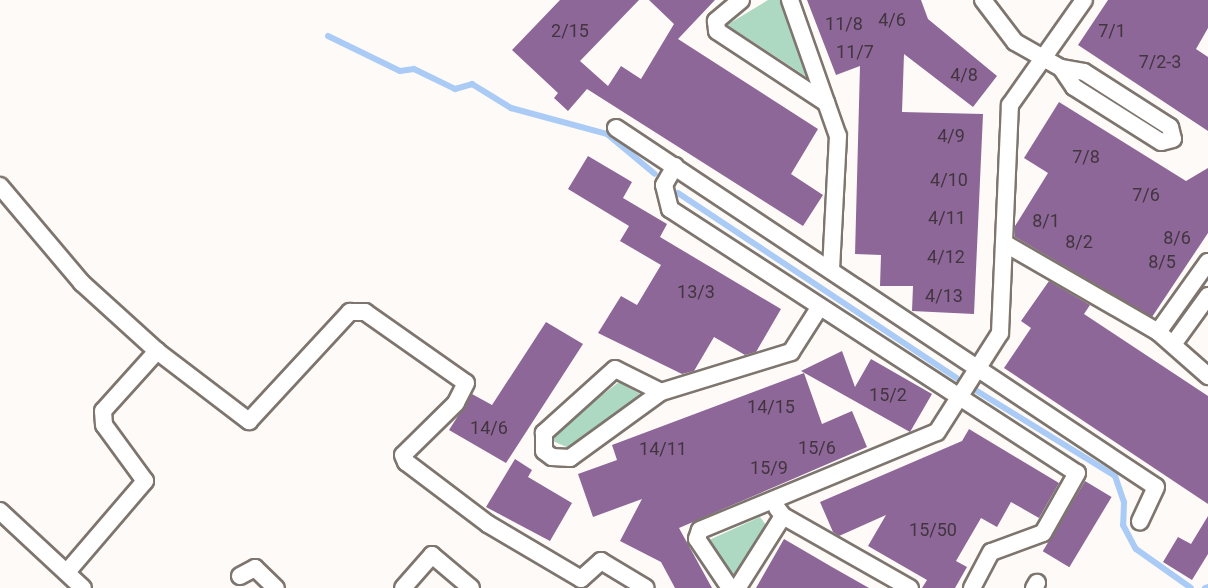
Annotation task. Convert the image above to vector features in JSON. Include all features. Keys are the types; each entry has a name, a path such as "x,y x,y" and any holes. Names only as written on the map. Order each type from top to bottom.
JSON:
{"street":[{"path":"741,0 716,21 717,31 826,104"},
{"path":"790,0 838,136 831,270"},
{"path":"983,0 1015,42 1061,68 1084,93 1161,142 1173,139 1170,127 1084,72 1061,68"},
{"path":"783,516 738,587 730,588 697,535 937,432 1000,333 1010,105 1084,0"},
{"path":"616,128 1156,487 1140,522"},
{"path":"675,166 664,185 670,209 957,400 1077,473 1043,532 992,552 972,588"},
{"path":"0,186 64,265 157,351 239,416 253,420 350,312 365,312 466,383 456,403 403,454 405,462 488,524 581,579 601,561 646,588"},
{"path":"1004,243 1158,332 1174,343 1208,376"},
{"path":"1158,332 1208,262"},
{"path":"1174,343 1208,296"},
{"path":"661,392 615,369 544,433 544,451 560,459 581,453 661,392 791,352 819,308"},
{"path":"67,572 145,480 104,425 103,411 157,351"},
{"path":"773,502 783,516 910,588"},
{"path":"0,511 83,588"},
{"path":"404,588 432,555 471,588"},
{"path":"240,576 255,568 276,588"}],"green space":[{"path":"768,0 780,0 807,77 727,25"},
{"path":"619,382 640,394 571,449 553,441 554,432"},
{"path":"760,517 766,525 737,577 723,570 709,540"}],"building":[{"path":"560,0 639,0 580,61 608,86 621,66 641,79 674,24 649,0 715,0 678,39 818,129 791,174 823,195 803,226 587,89 568,111 554,98 558,93 512,50"},
{"path":"807,0 921,0 928,19 997,76 973,107 904,54 902,112 983,114 974,314 912,311 913,286 880,286 881,255 855,254 860,66 836,75"},
{"path":"1108,0 1208,0 1208,28 1196,49 1208,57 1208,131 1078,45"},
{"path":"1059,102 1186,181 1208,168 1208,233 1152,317 1015,237 1015,226 1048,173 1024,158"},
{"path":"588,156 632,182 623,198 667,224 660,237 781,309 756,352 745,355 714,337 694,371 682,374 598,333 621,296 637,305 661,265 620,241 629,226 568,189"},
{"path":"1049,281 1090,305 1084,314 1208,396 1208,504 1004,368 1031,328 1021,321"},
{"path":"546,322 583,344 506,463 449,430 472,394 492,405"},
{"path":"842,351 855,387 871,359 932,394 910,432 801,371"},
{"path":"804,373 822,424 852,411 867,447 679,528 712,588 675,588 661,562 620,541 642,499 593,517 578,474 617,460 612,445"},
{"path":"969,429 1059,483 1039,518 1011,502 997,527 981,518 956,561 967,567 955,588 922,588 927,580 868,546 886,515 839,536 833,532 820,502 962,441"},
{"path":"515,459 532,470 528,477 572,503 550,541 486,507"},
{"path":"1085,481 1112,497 1069,567 1043,551"},
{"path":"1208,516 1208,554 1192,580 1163,562 1178,537 1191,544"},
{"path":"784,539 832,567 869,588 756,588"}],"waterway":[{"path":"328,36 400,71 414,69 455,89 472,84 511,108 607,134 655,174"},
{"path":"678,193 956,378"},
{"path":"972,388 1115,476 1124,502 1123,525 1136,549 1191,588"}]}
